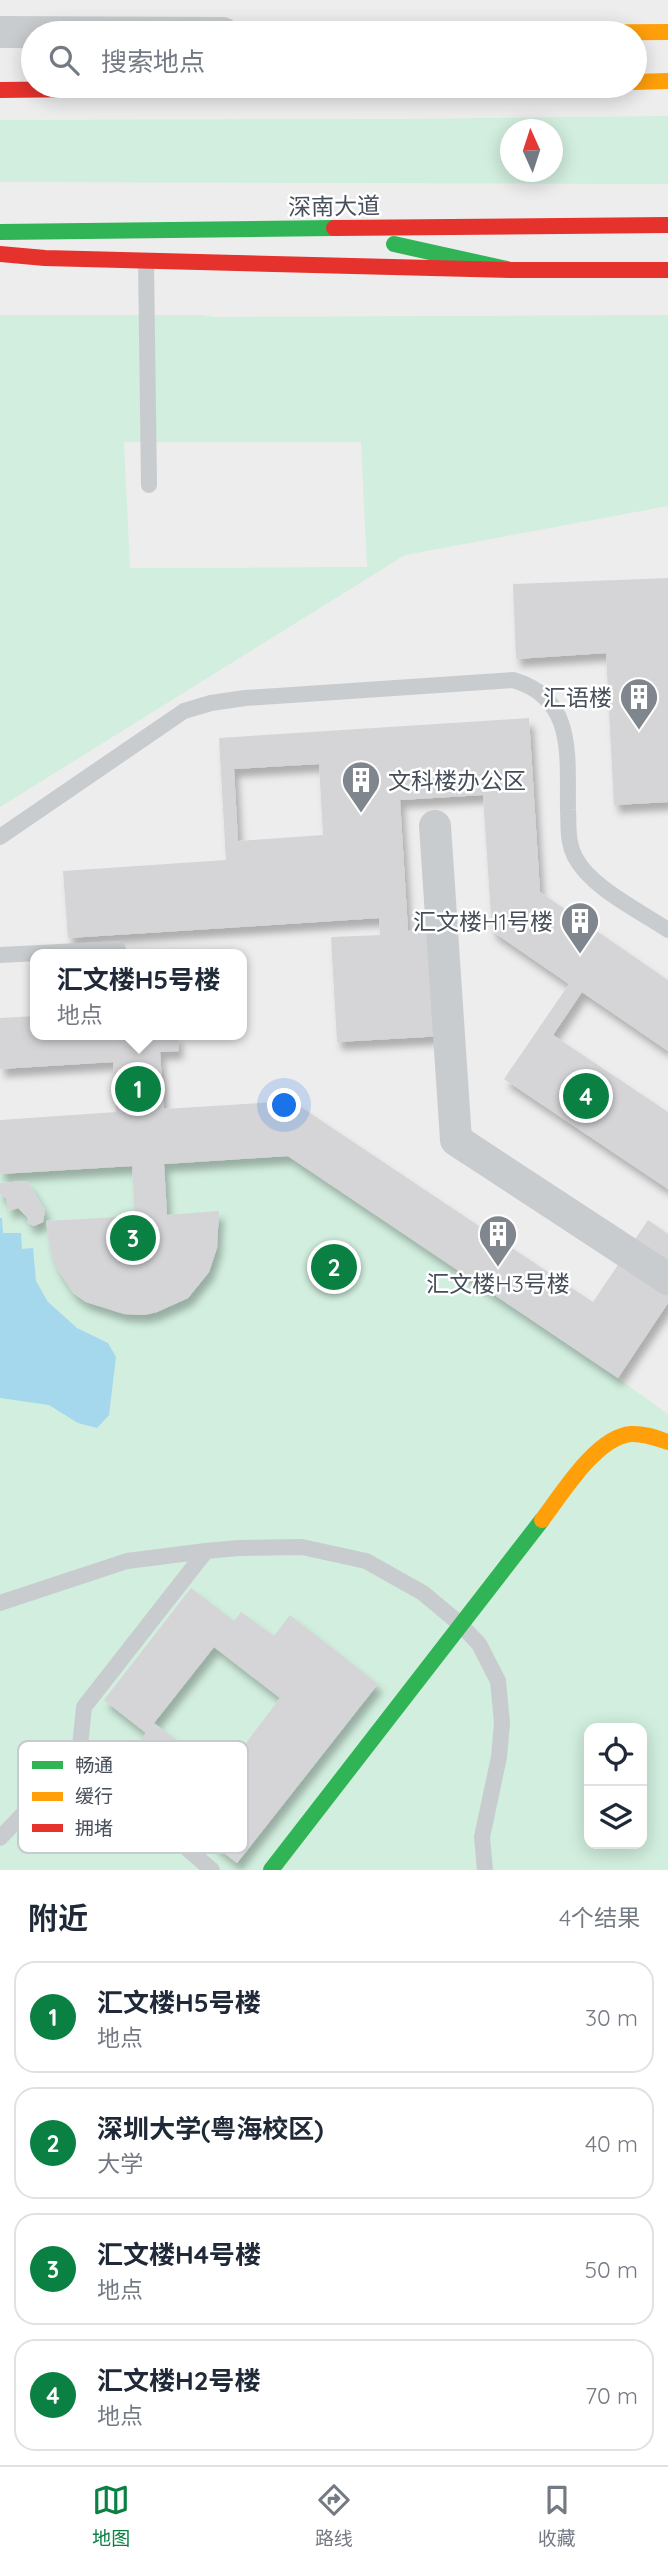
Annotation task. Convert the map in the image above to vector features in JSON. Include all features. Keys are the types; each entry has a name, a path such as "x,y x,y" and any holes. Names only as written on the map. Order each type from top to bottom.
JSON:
{"main road":[{"path":"647,32 668,32"},
{"path":"647,82 668,81"},
{"path":"0,90 21,90"},
{"name":"深南大道","path":"0,232 668,226"},
{"path":"331,229 511,270"},
{"path":"0,254 46,258 511,270 668,270"},
{"path":"271,1870 460,1624 603,1445 621,1435 636,1434 668,1442"}],"street":[{"path":"0,32 21,32"},
{"path":"435,826 456,1140 668,1279"}],"lane":[{"path":"146,261 149,485"},
{"path":"0,837 184,711 211,703 245,698 513,680 531,685 548,698 561,721 566,746 568,841 577,861 597,883 668,930"},
{"path":"0,955 30,953"},
{"path":"0,1603 127,1561 206,1551 302,1547 366,1561 423,1593 460,1624 479,1644 498,1681 502,1723 499,1757 482,1837 485,1870"},
{"path":"81,1741 84,1707 206,1551"},
{"path":"0,1838 18,1819"},
{"path":"192,1853 212,1870"}],"green space":[{"path":"668,116 668,184 0,182 0,120"},
{"path":"0,315 668,315 668,506 405,555 0,807","holes":["124,442 361,442 367,567 130,568"]},
{"path":"288,1156 668,1414 668,1870 0,1870 0,1174"}],"water":[{"path":"0,1218 3,1233 21,1233 22,1249 33,1248 36,1281 48,1302 77,1328 108,1343 116,1357 109,1415 97,1428 78,1423 49,1405 0,1398"}],"building":[{"name":"汇语楼","path":"668,578 668,802 614,805 606,653 516,659 513,584"},
{"path":"529,718 540,892 668,980 668,1051 582,992 553,1035 668,1112 668,1189 504,1079 569,984 492,931 483,795 400,800 408,931 435,929 443,1036 337,1042 331,937 380,935 379,918 68,938 63,871 226,860 219,738","holes":["319,764 323,835 238,841 234,769"]},
{"path":"30,1016 30,1040 178,1040 179,1051 160,1052 164,1109 292,1101 593,1302 648,1220 668,1234 668,1303 618,1378 288,1156 164,1164 167,1215 219,1211 217,1248 209,1272 188,1298 157,1312 144,1315 124,1314 86,1302 73,1293 57,1268 50,1249 46,1221 135,1216 132,1166 0,1174 0,1120 116,1112 113,1062 0,1069 0,1018"},
{"path":"27,1181 45,1210 43,1222 34,1226 28,1223 27,1217 18,1208 9,1211 6,1198 0,1194 0,1183"},
{"path":"191,1588 234,1621 241,1612 274,1636 290,1615 378,1684 248,1849 248,1741 280,1698 214,1647 154,1723 178,1741 140,1741 146,1733 104,1700"},
{"path":"224,1853 245,1853 237,1863"}],"traffic: fast":[{"path":"0,232 334,228"},
{"path":"394,244 511,270"},
{"path":"271,1870 542,1520"}],"traffic: slow":[{"path":"647,32 668,32"},
{"path":"647,82 668,81"},
{"path":"542,1520 581,1468 605,1445 618,1437 631,1434 668,1442"}],"traffic: jam":[{"path":"0,90 21,90"},
{"path":"334,228 668,225"},
{"path":"0,254 45,258 511,270 668,270"}],"place":[{"name":"汇语楼","path":"639,731"},
{"name":"文科楼办公区","path":"361,814"},
{"name":"汇文楼H1号楼","path":"580,955"},
{"name":"汇文楼H5号楼","path":"138,1089"},
{"name":"汇文楼H2号楼","path":"586,1096"},
{"name":"汇文楼H4号楼","path":"133,1238"},
{"name":"深圳大学(粤海校区)","path":"334,1267"},
{"name":"汇文楼H3号楼","path":"498,1268"}]}
